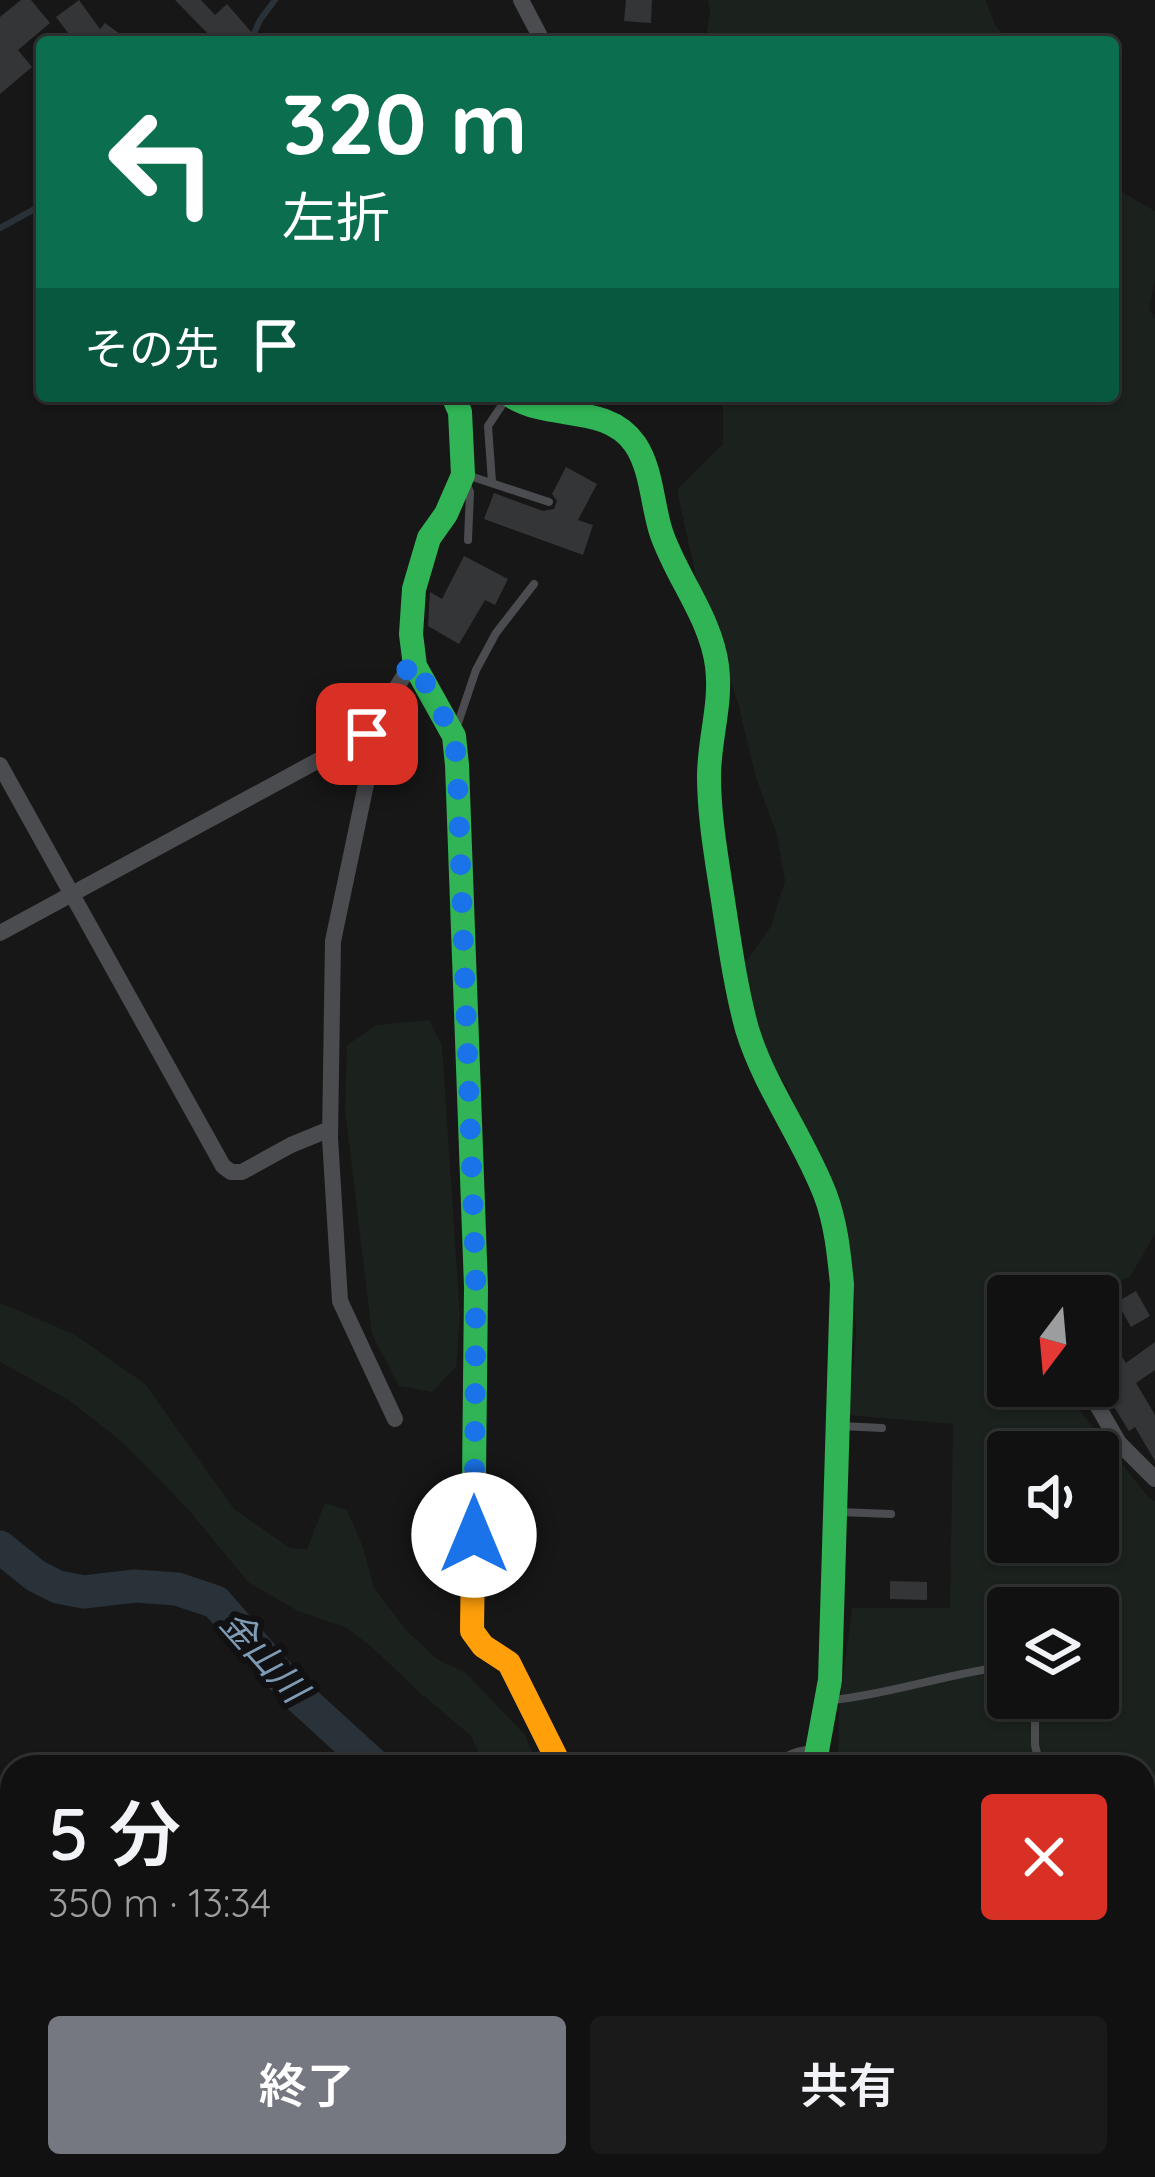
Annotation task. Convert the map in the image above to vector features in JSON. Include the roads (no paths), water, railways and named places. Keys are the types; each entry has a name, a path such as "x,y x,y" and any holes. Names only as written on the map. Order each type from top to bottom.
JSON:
{"street":[{"path":"521,0 540,36"},
{"path":"462,402 464,475 429,538 414,589 413,660 454,736 457,765 476,1287 472,1631 483,1646 508,1664 555,1755"},
{"path":"518,402 529,409 581,413 632,439 673,564 718,668 710,802 725,919 749,1036 824,1192 838,1244 842,1307 834,1611 816,1755"},
{"path":"0,933 367,734 413,660"},
{"path":"367,734 372,756 333,941 330,1130 340,1301 394,1419"},
{"path":"0,766 223,1166 242,1172 330,1130"},
{"path":"1098,1407 1119,1443 1155,1479"}],"lane":[{"path":"492,483 488,426 505,402"},
{"path":"464,475 549,502"},
{"path":"464,475 470,492 468,540"},
{"path":"454,736 476,670 534,584"},
{"path":"840,1426 882,1428"},
{"path":"838,1512 891,1514"},
{"path":"826,1701 987,1669"},
{"path":"1035,1719 1037,1755"}],"waterway":[{"path":"253,36 275,0"},
{"path":"0,228 36,208"},
{"name":"金山川","path":"0,1547 58,1587 84,1592 135,1586 177,1589 216,1602 296,1694 363,1755"}]}
